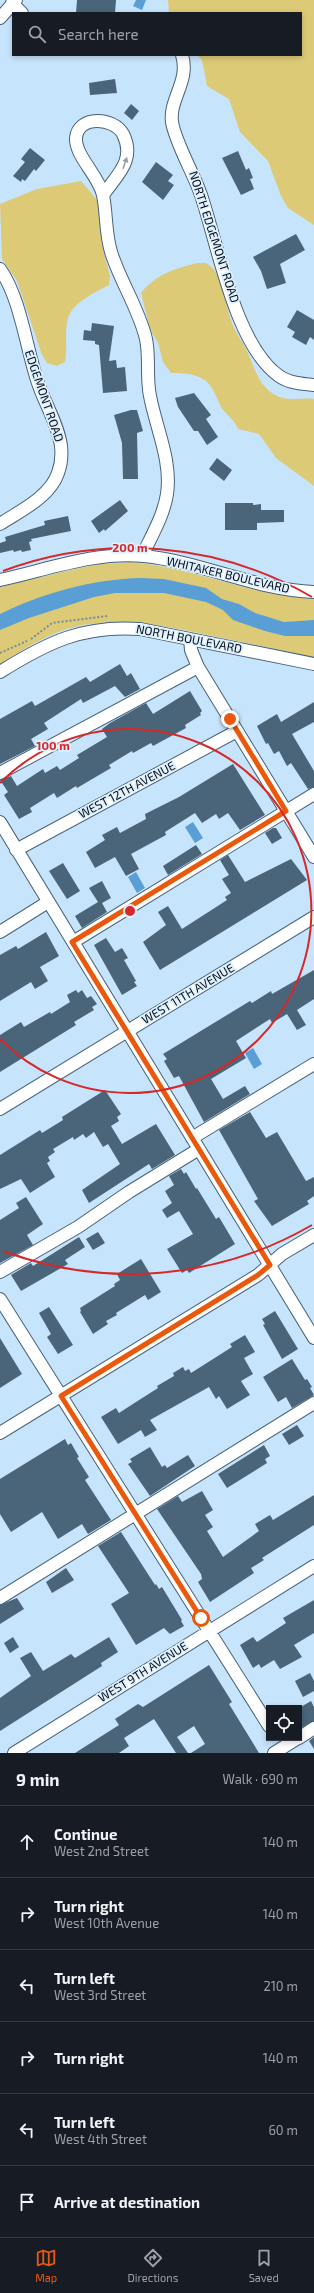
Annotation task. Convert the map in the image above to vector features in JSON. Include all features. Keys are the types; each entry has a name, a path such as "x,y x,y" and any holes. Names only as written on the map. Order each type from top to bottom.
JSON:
{"street":[{"path":"0,18 14,2 21,12"},
{"name":"NORTH EDGEMONT ROAD","path":"182,56 184,69 183,82 174,106 172,123 201,195 220,262 236,306 256,351 271,370 290,381 314,385"},
{"path":"103,195 124,167 128,152 120,129 109,121 87,124 80,129 76,139 79,151 103,195 111,251 146,337 148,388 162,441 167,477 165,503 142,556"},
{"name":"EDGEMONT ROAD","path":"0,269 14,298 38,383 59,436 62,456 58,472 48,489 32,504 0,524"},
{"name":"WHITAKER BOULEVARD","path":"0,580 107,557 142,556 172,561 270,586 314,592"},
{"name":"NORTH BOULEVARD","path":"0,672 52,642 84,631 117,628 140,629 314,664"},
{"path":"190,639 191,650 198,667 314,857"},
{"path":"0,773 198,667"},
{"name":"WEST 12TH AVENUE","path":"9,845 237,731"},
{"path":"72,942 314,794"},
{"path":"0,822 9,845 48,902 314,1338"},
{"path":"0,932 48,902"},
{"name":"WEST 11TH AVENUE","path":"0,1109 314,917"},
{"path":"192,1138 314,1064"},
{"path":"0,1272 78,1227 129,1192 199,1149"},
{"path":"0,1433 258,1275 282,1254 314,1235"},
{"path":"0,1299 266,1721"},
{"path":"0,1598 314,1403"},
{"name":"WEST 9TH AVENUE","path":"14,1753 314,1566"},
{"path":"302,1736 314,1728"},
{"path":"280,1748 293,1741"}],"shaded area":[{"path":"168,0 314,0 314,225 288,208 281,196 268,161 240,132 229,99 207,86 202,60 198,56 302,56 302,12 169,12"},
{"path":"81,181 98,201 104,253 110,276 109,285 80,302 71,312 67,323 65,362 57,366 47,363 42,355 17,281 2,259 0,204 37,189"},
{"path":"197,263 206,263 217,274 223,288 232,324 264,386 269,391 280,397 289,399 314,399 314,486 276,458 259,434 238,429 235,423 221,407 210,385 200,378 189,374 171,373 163,362 158,343 150,329 141,293 153,281 166,273"},
{"path":"130,562 176,569 268,593 314,599 314,657 158,625 104,622 58,632 0,664 0,587 92,565"}],"water":[{"path":"136,0 146,0 142,10 133,6"},
{"path":"141,578 164,579 206,588 222,599 239,604 255,613 284,622 314,620 314,636 285,636 265,631 233,620 223,610 206,602 164,593 115,593 94,597 29,618 0,630 0,614 16,606 69,588 105,581"},
{"path":"193,822 203,838 195,843 185,827"},
{"path":"136,872 145,888 137,893 128,877"},
{"path":"253,1048 262,1064 254,1069 245,1053"}],"building":[{"path":"77,0 116,0 115,12 76,12"},
{"path":"115,79 117,93 90,95 89,83"},
{"path":"131,104 139,111 132,120 124,113"},
{"path":"30,148 45,160 36,171 34,169 25,181 22,179 21,182 13,176 25,162 21,159"},
{"path":"238,151 246,170 249,168 253,178 250,179 254,189 241,195 222,158"},
{"path":"156,162 173,175 168,181 174,185 163,200 142,182"},
{"path":"296,234 305,250 280,264 286,283 267,289 261,271 253,257"},
{"path":"297,310 314,320 314,340 310,337 306,345 292,337 295,332 287,327"},
{"path":"92,323 114,326 109,361 116,360 117,368 125,367 127,391 103,393 99,345 95,344 95,341 83,340 84,330 91,331"},
{"path":"194,393 211,415 206,419 218,437 207,445 198,431 194,431 178,407 175,398"},
{"path":"131,410 137,410 143,431 137,433 138,479 123,479 122,443 114,415"},
{"path":"217,458 232,470 224,481 209,469"},
{"path":"120,500 128,511 105,531 104,529 99,533 91,521"},
{"path":"225,503 253,503 253,505 261,504 261,510 284,510 284,522 257,523 257,530 225,530"},
{"path":"68,516 71,531 31,539 32,541 29,542 31,550 14,552 13,550 0,553 0,543 6,541 5,537 45,525 44,521"},
{"path":"120,664 127,676 131,673 140,689 125,697 115,686 83,703 81,699 44,723 48,729 31,739 35,746 0,764 0,719 32,701 35,706 86,677 90,682"},
{"path":"190,691 202,711 200,713 201,715 185,725 186,728 153,746 151,743 133,753 132,751 109,765 111,768 77,788 76,786 57,798 54,793 30,808 32,812 19,819 4,795 8,792 0,780 11,776 17,786 43,769 45,773 57,766 60,770 79,758 77,755 107,737 102,729 110,723 146,703 153,714"},
{"path":"314,702 314,722 292,734 314,771 314,787 308,789 291,763 287,766 279,751 274,754 268,743 266,744 257,726 277,714 281,722"},
{"path":"233,764 265,815 240,830 228,813 219,819 216,814 202,823 195,813 165,832 166,835 131,854 139,869 126,876 115,857 95,868 86,852 105,840 102,835 117,827 120,833 146,819 145,814 179,797"},
{"path":"273,828 276,828 282,838 272,844 265,833"},
{"path":"196,845 202,854 168,875 163,866"},
{"path":"228,855 245,882 291,859 307,880 160,970 143,942 166,925 158,912 168,906 182,929 227,900 225,897 231,893 222,879 229,875 220,860"},
{"path":"63,863 80,891 67,899 49,871"},
{"path":"102,881 111,898 102,903 107,912 82,928 75,916 98,902 89,888"},
{"path":"46,932 59,956 40,967 48,981 35,989 31,982 0,1001 0,955 16,946 18,949"},
{"path":"106,938 115,952 122,948 128,958 124,960 136,981 134,982 137,986 122,995 94,945"},
{"path":"314,970 314,999 297,1010 306,1025 297,1030 287,1014 272,1023 270,1019 236,1041 246,1058 211,1079 223,1099 245,1086 250,1094 204,1122 179,1076 174,1078 164,1061 167,1059 163,1054 250,1001 252,1003 271,991 272,994"},
{"path":"76,990 78,993 82,990 87,998 91,996 97,1004 92,1007 94,1010 74,1022 76,1025 0,1072 0,1035 21,1022 24,1027 50,1012 51,1014 70,1002 67,995"},
{"path":"105,1090 121,1114 117,1117 119,1121 111,1126 122,1144 156,1124 175,1155 152,1169 149,1164 89,1203 82,1190 120,1164 108,1144 103,1147 94,1132 86,1138 83,1134 74,1140 73,1137 53,1149 55,1152 48,1157 50,1161 47,1163 55,1177 30,1193 21,1179 0,1189 0,1155 40,1130 42,1133 63,1120 62,1117"},
{"path":"250,1112 266,1138 277,1132 306,1181 314,1177 314,1196 307,1201 309,1204 272,1226 254,1201 258,1199 219,1130"},
{"path":"181,1169 184,1174 186,1172 216,1219 219,1217 235,1244 189,1273 187,1270 182,1273 167,1249 193,1234 179,1211 167,1218 162,1210 172,1203 165,1191 174,1185 169,1176"},
{"path":"26,1197 43,1224 27,1235 33,1245 0,1263 0,1220 19,1208 16,1203"},
{"path":"98,1232 105,1243 93,1250 86,1239"},
{"path":"79,1237 85,1247 65,1260 68,1264 21,1291 11,1275 31,1263 33,1266"},
{"path":"141,1259 161,1292 148,1300 145,1295 116,1313 117,1315 106,1321 108,1324 93,1334 80,1312 80,1308 115,1286 114,1284 120,1280 117,1274"},
{"path":"49,1307 73,1345 58,1354 47,1337 51,1334 39,1313"},
{"path":"275,1311 298,1349 282,1359 263,1325 265,1324 262,1319"},
{"path":"245,1335 255,1352 244,1358 253,1374 241,1381 250,1395 227,1409 219,1396 216,1399 209,1387 150,1420 157,1430 145,1437 141,1430 118,1444 101,1417 116,1408 119,1413 158,1388 157,1386 174,1376 173,1373 183,1367 185,1371 189,1369 191,1373 232,1347 230,1344"},
{"path":"0,1338 22,1374 0,1388"},
{"path":"292,1359 305,1380 307,1379 312,1387 310,1388 314,1395 292,1408 286,1397 278,1402 263,1377"},
{"path":"297,1425 304,1436 289,1445 282,1434"},
{"path":"65,1439 68,1445 71,1443 79,1457 77,1458 89,1477 85,1480 111,1520 88,1534 82,1524 58,1539 42,1512 11,1532 0,1514 0,1479"},
{"path":"264,1445 270,1456 265,1459 267,1463 227,1488 218,1474"},
{"path":"150,1447 162,1467 165,1465 167,1468 188,1455 195,1466 150,1496 128,1464 132,1462 130,1459"},
{"path":"202,1491 213,1510 205,1515 213,1527 207,1531 223,1557 259,1531 255,1524 270,1515 273,1520 314,1495 314,1525 262,1558 264,1560 251,1568 254,1573 210,1602 198,1582 202,1579 201,1574 157,1509 178,1496 182,1502"},
{"path":"121,1532 155,1585 156,1584 159,1589 162,1587 182,1620 181,1621 184,1626 170,1634 164,1628 136,1645 111,1604 129,1593 98,1546"},
{"path":"66,1568 74,1580 52,1593 46,1582"},
{"path":"17,1598 24,1609 0,1624 0,1605"},
{"path":"314,1600 314,1633 294,1645 302,1657 280,1669 274,1660 261,1668 259,1664 253,1668 240,1645 253,1637 257,1642 286,1623 283,1618"},
{"path":"13,1637 19,1647 10,1653 4,1643"},
{"path":"109,1637 118,1652 101,1663 102,1666 0,1731 0,1698 31,1676 20,1658 31,1652 43,1671 71,1654 75,1658"},
{"path":"209,1665 232,1702 229,1704 259,1753 191,1753 205,1744 194,1726 177,1737 188,1753 176,1753 154,1719 124,1738 129,1746 119,1753 75,1753 119,1725 115,1719 138,1704 143,1707"},
{"path":"310,1673 314,1681 314,1691 303,1697 295,1681"},
{"path":"311,1701 314,1707 314,1721 302,1727 302,1706"},
{"path":"314,1737 314,1749 309,1741"}],"route":[{"path":"201,1618 61,1396 258,1275 270,1265 72,942 286,811 230,719"}]}
